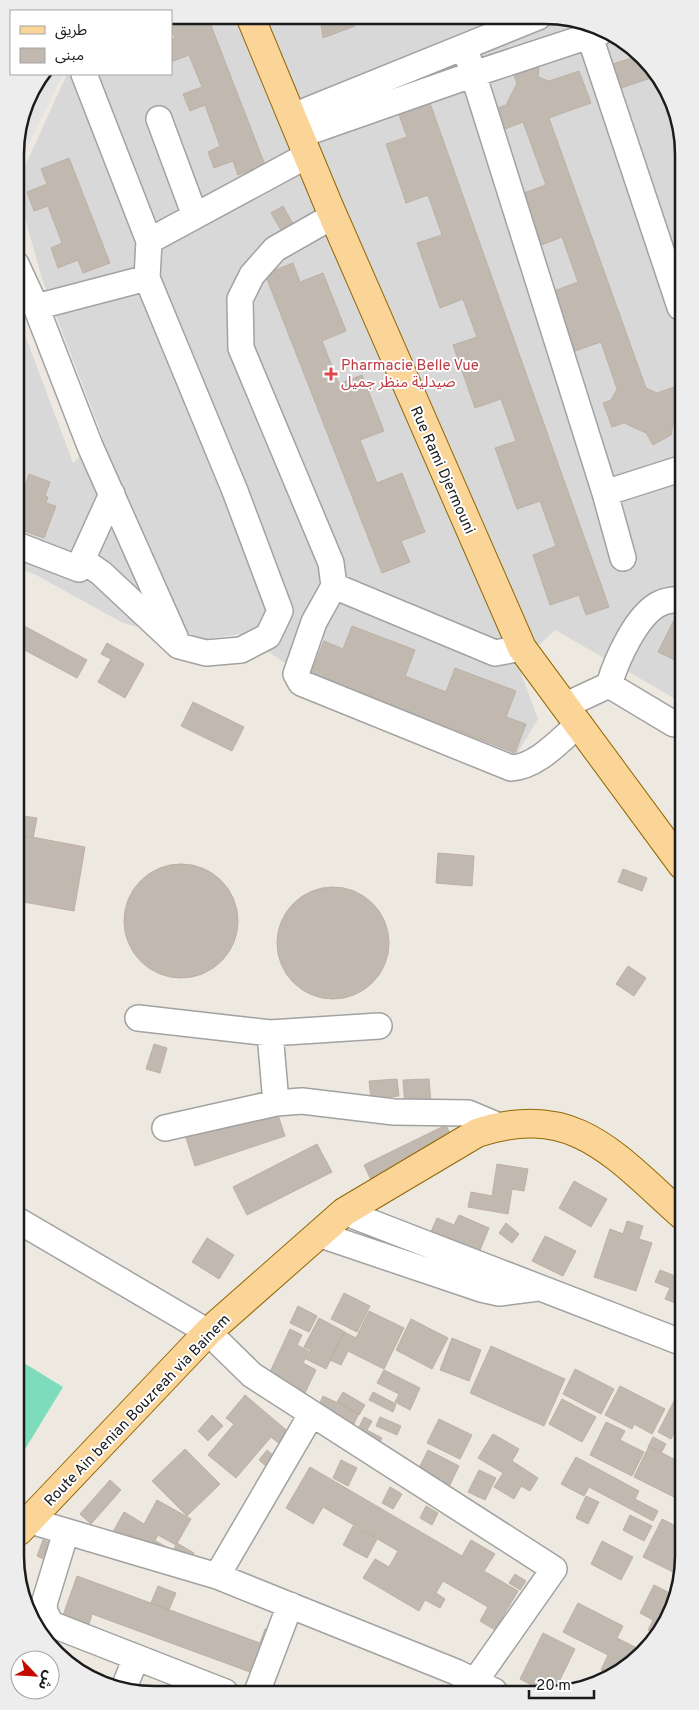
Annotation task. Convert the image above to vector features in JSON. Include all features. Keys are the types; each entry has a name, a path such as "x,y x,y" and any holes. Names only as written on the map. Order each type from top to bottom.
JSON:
{"main road":[{"name":"Rue Rami Djermouni","path":"253,24 333,216 522,648 675,855"},
{"name":"Route Ain benian Bouzreah via Bainem","path":"25,1526 208,1332 318,1234 344,1212 477,1133 499,1126 522,1122 546,1123 571,1129 594,1140 675,1209"}],"street":[{"path":"149,241 195,216 300,135 466,48 522,24"},
{"path":"300,135 589,32"},
{"path":"593,33 675,291"},
{"path":"466,48 605,493 622,558"},
{"path":"82,560 101,573 179,646 206,653 241,650 268,636 280,611 231,482 147,278 149,241 84,75"},
{"path":"160,119 195,216"},
{"path":"333,216 275,249 252,275 240,299 242,348 331,563 334,586 314,622 296,674 301,684 512,768 523,767 543,754 572,715 609,685 615,664 640,621 660,603 675,600"},
{"path":"36,307 147,278"},
{"path":"24,284 36,307 78,418 179,646"},
{"path":"605,493 675,471"},
{"path":"24,548 79,569 112,494"},
{"path":"334,586 495,653 522,648"},
{"path":"609,685 675,724"},
{"path":"138,1018 270,1033 379,1026"},
{"path":"270,1033 276,1103"},
{"path":"165,1128 276,1103 302,1101 394,1112 468,1113 499,1126"},
{"path":"344,1212 675,1340"},
{"path":"24,1222 208,1332 252,1375 554,1569 485,1686 216,1576 66,1532 25,1526"},
{"path":"318,1234 481,1289 499,1293 541,1288"},
{"path":"216,1576 312,1415"},
{"path":"66,1532 44,1604 47,1619 56,1627 209,1686"},
{"path":"259,1686 290,1605"},
{"path":"126,1683 136,1658"}],"shaded area":[{"path":"172,24 553,24 570,26 603,37 631,56 658,89 671,120 674,137 675,699 555,630 518,665 538,719 514,759 307,678 242,634 191,641 123,623 36,575 24,571 24,332 73,463 102,435 43,282 24,214 24,168 67,75 172,75"},
{"path":"51,75 63,75 24,153 28,120 37,96"}],"green space":[{"path":"24,1363 63,1387 24,1451"}],"building":[{"path":"172,24 210,24 265,165 238,175 233,161 214,168 208,152 220,146 205,105 190,111 183,94 202,87 189,55 172,62 172,40 175,38 172,31"},
{"path":"321,24 354,24 355,26 323,38"},
{"path":"633,58 650,78 618,89 610,65"},
{"path":"539,66 538,77 549,81 579,71 591,103 549,118 646,388 657,393 675,387 675,417 671,435 653,445 646,433 624,423 612,427 603,403 611,400 617,389 601,342 575,351 554,291 578,282 562,237 539,246 521,194 546,185 523,122 505,129 497,108 506,105 517,83 514,76"},
{"path":"430,103 609,607 586,615 579,595 550,605 533,555 556,546 540,501 517,509 495,448 516,441 501,399 475,408 453,345 477,337 463,299 440,308 417,243 442,235 428,195 406,203 386,144 407,137 399,115"},
{"path":"69,158 110,263 83,273 78,260 58,268 51,248 62,243 48,206 34,211 27,192 47,184 41,169"},
{"path":"283,206 293,224 281,230 271,213"},
{"path":"293,263 300,282 323,273 346,331 322,341 339,384 362,375 384,431 360,440 377,483 402,473 425,532 401,541 410,562 382,573 265,274"},
{"path":"29,474 50,482 45,496 48,497 46,503 56,506 44,538 24,531 25,486"},
{"path":"675,618 675,660 658,652"},
{"path":"24,626 87,660 77,678 24,650"},
{"path":"352,626 415,650 405,676 446,692 455,668 516,691 506,717 526,724 515,753 311,674 324,641 343,649"},
{"path":"107,643 144,664 125,698 98,682 111,659 101,654"},
{"path":"193,702 244,727 232,751 181,726"},
{"path":"24,816 37,818 33,838 24,836"},
{"path":"24,836 85,847 74,911 24,902"},
{"path":"438,853 474,856 472,886 436,883"},
{"path":"181,864 203,869 221,881 233,899 238,921 233,943 221,961 203,973 181,978 159,973 141,961 129,943 124,921 129,899 141,881 159,869"},
{"path":"623,869 647,878 642,891 618,882"},
{"path":"333,887 355,891 373,903 385,921 389,943 385,965 373,983 355,995 333,999 311,995 293,983 281,965 277,943 281,921 293,903 311,891"},
{"path":"628,966 646,978 634,996 616,984"},
{"path":"154,1044 167,1048 160,1073 146,1069"},
{"path":"397,1079 399,1096 371,1099 369,1081"},
{"path":"429,1079 431,1104 405,1106 403,1080"},
{"path":"275,1106 285,1136 195,1166 185,1135"},
{"path":"446,1125 453,1140 371,1180 364,1165"},
{"path":"317,1144 332,1172 247,1215 233,1187"},
{"path":"497,1164 528,1169 524,1191 512,1189 508,1214 468,1207 471,1192 492,1196"},
{"path":"574,1181 607,1199 591,1227 559,1208"},
{"path":"459,1215 489,1228 478,1255 430,1234 437,1218 454,1225"},
{"path":"627,1221 643,1226 639,1239 652,1243 636,1291 594,1277 610,1229 623,1234"},
{"path":"506,1223 519,1234 512,1243 499,1233"},
{"path":"545,1236 576,1251 563,1276 532,1261"},
{"path":"207,1238 234,1255 219,1279 192,1262"},
{"path":"660,1270 675,1276 675,1303 665,1299 670,1288 655,1282"},
{"path":"344,1293 370,1306 357,1332 331,1319"},
{"path":"298,1306 317,1316 309,1332 290,1323"},
{"path":"369,1311 404,1328 384,1369 348,1351 341,1365 330,1360 344,1332 356,1338"},
{"path":"319,1318 345,1332 326,1369 306,1359 311,1350 304,1347"},
{"path":"411,1319 448,1338 432,1369 396,1350"},
{"path":"290,1329 302,1335 297,1345 309,1351 303,1363 316,1370 302,1399 275,1386 279,1376 270,1372"},
{"path":"452,1338 481,1350 469,1381 440,1370"},
{"path":"491,1346 565,1379 544,1426 470,1393"},
{"path":"575,1369 614,1389 601,1414 563,1394"},
{"path":"384,1370 420,1388 410,1410 395,1402 399,1394 377,1383"},
{"path":"620,1386 665,1409 652,1434 634,1424 632,1429 605,1415"},
{"path":"343,1392 365,1405 359,1415 337,1402"},
{"path":"373,1392 396,1404 393,1412 369,1400"},
{"path":"245,1395 291,1434 281,1445 271,1437 236,1478 208,1455 234,1424 226,1418"},
{"path":"323,1396 359,1413 347,1439 311,1422"},
{"path":"562,1399 596,1417 582,1442 549,1424"},
{"path":"674,1401 675,1431 671,1439 658,1432"},
{"path":"212,1415 223,1426 208,1441 198,1431"},
{"path":"364,1417 372,1421 367,1430 382,1438 376,1450 353,1439"},
{"path":"380,1417 401,1426 397,1435 376,1426"},
{"path":"439,1419 472,1435 460,1459 427,1443"},
{"path":"606,1422 625,1431 620,1440 644,1452 632,1476 590,1455"},
{"path":"493,1434 519,1449 512,1461 538,1478 530,1491 521,1486 514,1499 494,1487 503,1473 478,1458"},
{"path":"653,1437 666,1444 661,1453 648,1447"},
{"path":"649,1446 675,1460 675,1498 634,1477"},
{"path":"185,1449 220,1484 187,1516 152,1481"},
{"path":"267,1450 276,1458 268,1468 259,1460"},
{"path":"428,1450 459,1466 449,1487 417,1472"},
{"path":"576,1457 639,1491 635,1499 658,1511 653,1521 589,1487 584,1496 561,1484"},
{"path":"341,1460 357,1468 348,1486 333,1478"},
{"path":"310,1467 462,1556 471,1540 495,1554 484,1571 518,1591 495,1630 480,1621 488,1607 443,1581 436,1593 445,1599 440,1608 425,1600 419,1611 363,1578 375,1559 389,1567 398,1551 323,1507 313,1524 286,1508"},
{"path":"479,1470 496,1478 485,1500 468,1492"},
{"path":"110,1480 121,1490 91,1524 80,1514"},
{"path":"390,1487 402,1494 393,1509 382,1503"},
{"path":"586,1496 599,1502 588,1524 576,1518"},
{"path":"157,1500 191,1519 176,1545 158,1535 149,1552 113,1532 124,1512 144,1524"},
{"path":"426,1506 438,1513 432,1525 420,1518"},
{"path":"630,1515 652,1526 644,1541 623,1530"},
{"path":"662,1519 675,1526 674,1573 643,1557"},
{"path":"353,1526 377,1539 367,1558 343,1545"},
{"path":"43,1540 54,1545 48,1561 37,1556"},
{"path":"156,1541 173,1551 177,1543 194,1553 181,1576 147,1556"},
{"path":"602,1541 633,1557 621,1580 591,1564"},
{"path":"515,1574 526,1581 520,1590 509,1583"},
{"path":"77,1576 260,1643 265,1629 274,1632 258,1675 92,1614 87,1631 61,1621"},
{"path":"654,1585 670,1593 658,1621 651,1631 648,1630 653,1620 640,1613"},
{"path":"158,1586 176,1593 169,1610 151,1603"},
{"path":"578,1603 623,1626 617,1638 637,1648 605,1672 601,1670 608,1655 563,1632"},
{"path":"543,1633 575,1649 557,1685 533,1686 520,1679"}],"place":[{"name":"Pharmacie Belle Vue صيدلية منظر جميل","path":"331,374"}]}
